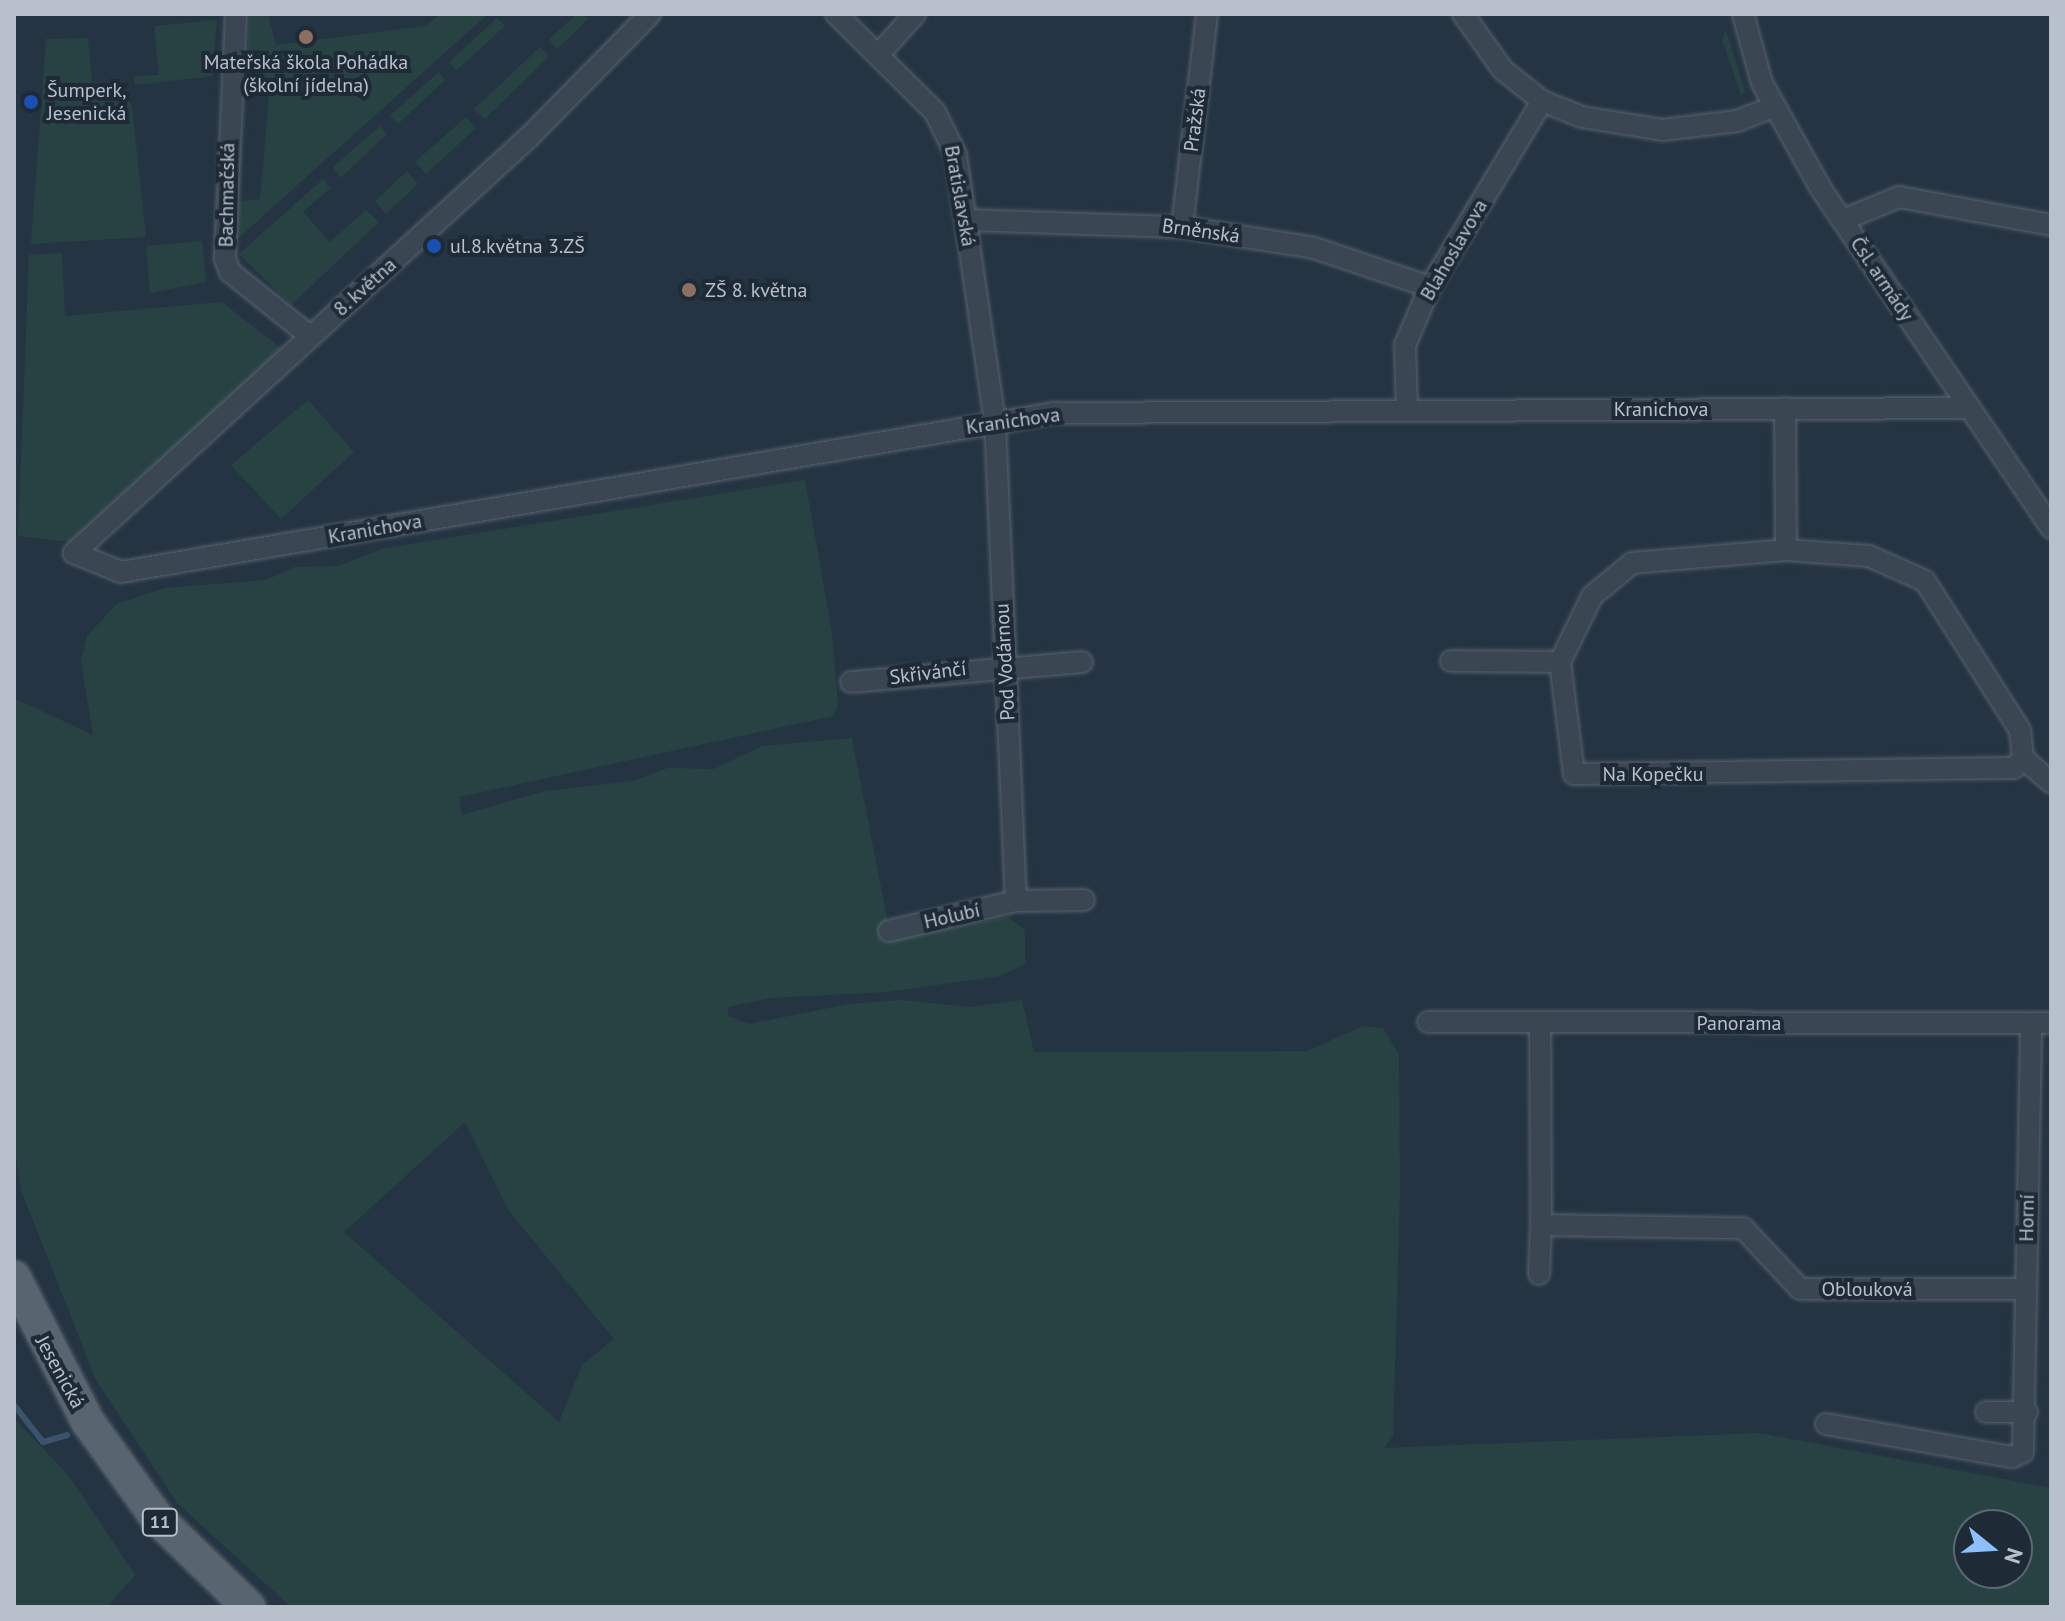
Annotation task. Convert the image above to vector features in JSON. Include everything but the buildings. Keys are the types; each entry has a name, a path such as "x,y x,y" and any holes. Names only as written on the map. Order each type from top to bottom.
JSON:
{"main road":[{"name":"Jesenická","path":"14,1277 88,1422 157,1518 249,1607"}],"street":[{"name":"Bachmačská","path":"236,14 225,259 230,272 310,336"},
{"name":"8. května","path":"74,553 529,137 650,14"},
{"name":"Bratislavská","path":"836,14 879,54 948,134 966,220 995,422"},
{"path":"879,54 915,14"},
{"name":"Pražská","path":"1182,227 1207,14"},
{"path":"1463,14 1503,70 1542,101 1619,127 1662,130 1737,121 1773,107"},
{"name":"Čsl. armády","path":"1743,14 1773,107 1843,220 2051,528"},
{"name":"Blahoslavova","path":"1407,411 1405,345 1430,287 1542,101"},
{"path":"1843,220 1899,197 2051,225"},
{"name":"Brněnská","path":"966,220 1182,227 1314,248 1430,287"},
{"path":"1785,408 1786,550"},
{"name":"Kranichova","path":"74,553 121,572 1054,413 1969,408"},
{"name":"Pod Vodárnou","path":"995,422 1016,901"},
{"path":"1451,661 1560,662 1592,596 1632,563 1786,550 1869,556 1925,581 2020,730 2023,758 2051,782"},
{"name":"Skřivánčí","path":"851,682 1005,663 1082,662"},
{"name":"Na Kopečku","path":"1560,662 1574,774 1982,774 2014,768 2023,758"},
{"name":"Holubí","path":"889,931 1016,901 1084,900"},
{"name":"Panorama","path":"1428,1022 2041,1024"},
{"path":"1539,1274 1540,1023"},
{"name":"Horní","path":"1826,1424 2012,1457 2023,1452 2027,1412 2026,1289 2041,1024"},
{"name":"Oblouková","path":"1541,1225 1743,1228 1800,1289 2026,1289"},
{"path":"1986,1412 2027,1412"}],"green space":[{"path":"250,14 268,14 276,45 425,26 441,14 488,14 234,242 235,202 260,199 269,96 247,53"},
{"path":"577,14 589,18 557,49 549,39"},
{"path":"497,18 505,26 456,71 449,62"},
{"path":"217,20 212,76 135,85 134,76 159,75 154,26"},
{"path":"1726,30 1745,91 1741,95 1722,40"},
{"path":"88,38 92,85 121,83 132,107 146,237 31,244 46,39"},
{"path":"540,47 549,56 485,119 474,109"},
{"path":"439,72 445,80 398,124 390,115"},
{"path":"466,117 476,128 426,174 415,162"},
{"path":"380,126 387,134 341,178 333,167"},
{"path":"407,171 418,184 386,214 375,201"},
{"path":"323,179 330,188 303,212 330,242 366,210 379,222 291,305 239,254"},
{"path":"202,241 206,282 150,293 146,246"},
{"path":"62,253 65,316 222,302 282,349 70,542 18,536 29,255"},
{"path":"308,400 354,452 281,519 231,465"},
{"path":"805,480 832,632 838,705 833,716 459,797 462,815 545,791 633,781 668,768 714,769 762,746 852,738 891,939 1008,917 1025,930 1025,964 1000,976 887,992 771,998 728,1007 728,1016 749,1024 849,1004 901,1000 970,1007 1022,1000 1034,1052 1307,1051 1363,1026 1383,1028 1399,1055 1400,1190 1393,1436 1384,1448 1759,1433 2051,1488 2051,1607 291,1607 177,1503 96,1380 21,1190 14,1142 14,698 93,735 81,661 87,636 117,604 165,588 266,580 295,567 339,566 381,549","holes":["465,1122 509,1211 614,1339 582,1365 559,1422 344,1232"]},
{"path":"14,1418 69,1476 135,1575 107,1607 14,1607"}],"waterway":[{"path":"14,1405 43,1442 67,1435"}],"place":[{"name":"Mateřská škola Pohádka (školní jídelna)","path":"306,37"},
{"name":"Šumperk, Jesenická","path":"31,102"},
{"name":"ul.8.května 3.ZŠ","path":"434,246"},
{"name":"ZŠ 8. května","path":"689,290"}]}
